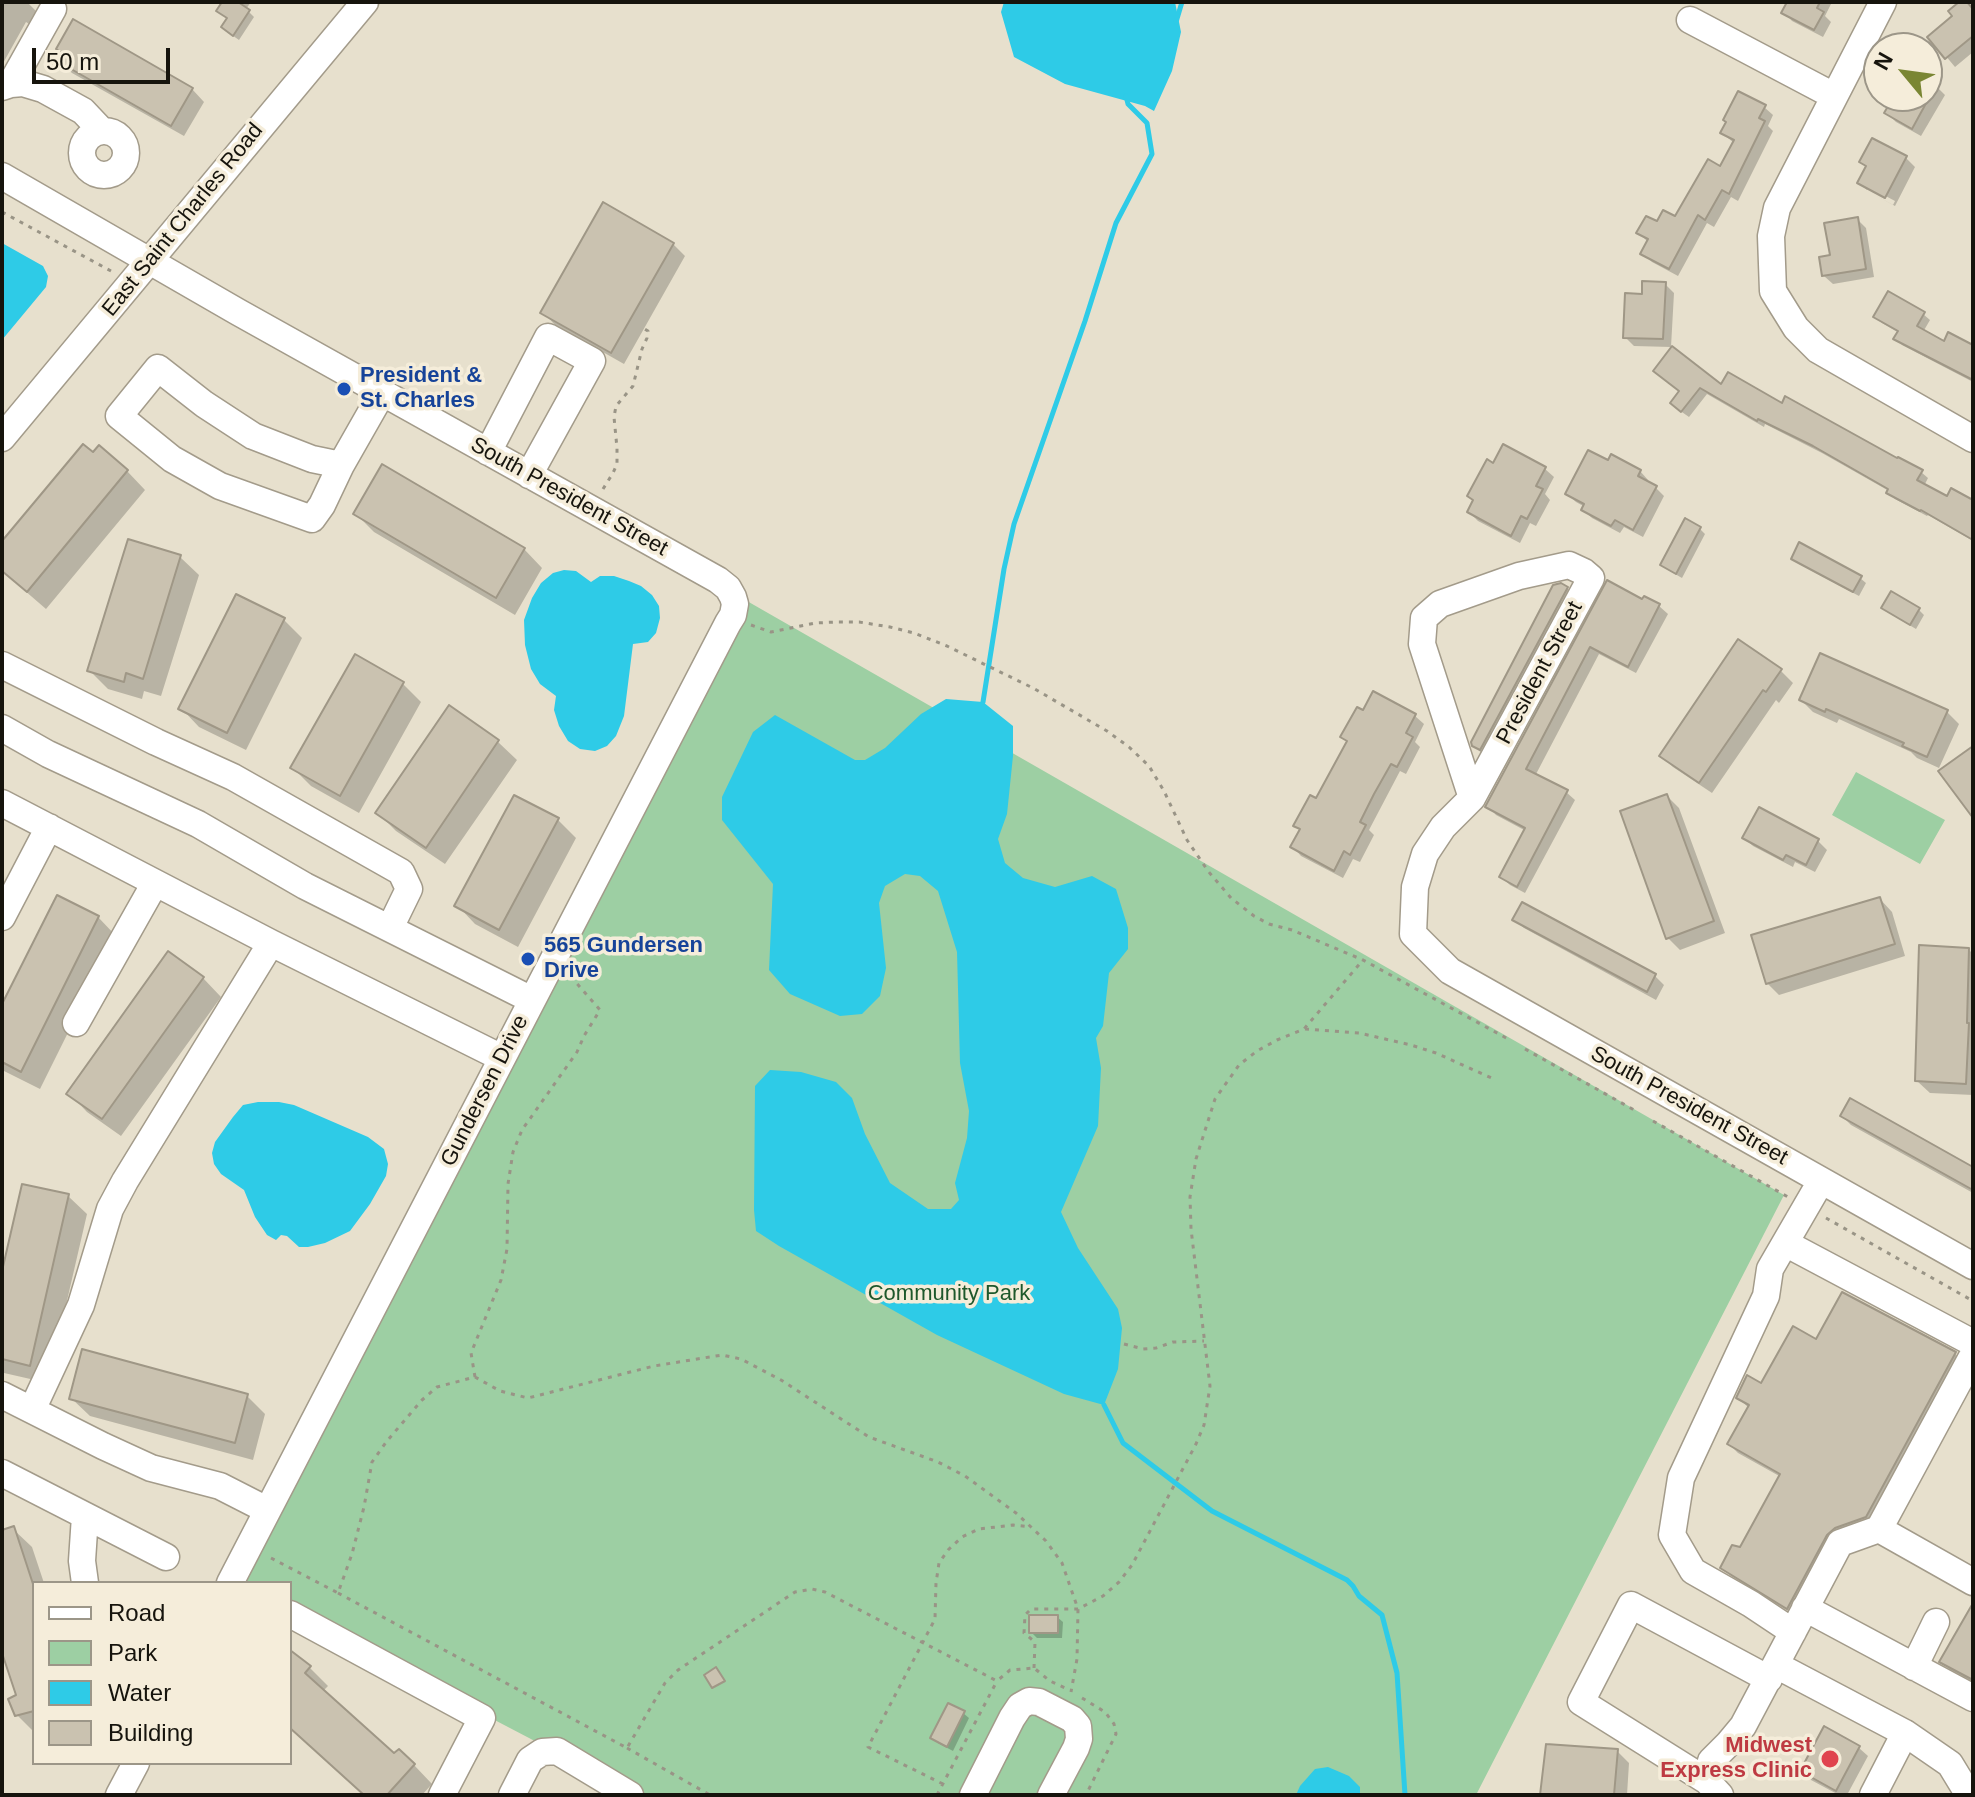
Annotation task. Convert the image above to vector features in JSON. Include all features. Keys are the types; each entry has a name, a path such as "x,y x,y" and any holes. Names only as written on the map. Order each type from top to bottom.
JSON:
{"street":[{"name":"East Saint Charles Road","path":"2,438 365,2"},
{"path":"1883,2 1777,208 1771,236 1773,291 1796,328 1830,358 1973,439"},
{"path":"6,86 53,9"},
{"path":"1690,20 1834,96"},
{"path":"6,86 23,83 43,89 83,111 101,130"},
{"path":"2,176 150,261"},
{"name":"South President Street","path":"150,261 718,580 733,597"},
{"path":"488,452 548,337 592,361 529,475"},
{"path":"341,465 312,459 253,436 204,404 158,368 119,416 172,459 220,486 312,519 382,393"},
{"name":"President Street","path":"1413,934 1415,887 1425,854 1443,827 1472,798 1591,578 1569,565 1519,576 1440,604 1424,618 1422,644 1472,798"},
{"name":"Gundersen Drive","path":"232,1581 733,615 733,597"},
{"path":"2,665 233,777 401,872 409,889 390,928"},
{"path":"2,728 48,754 198,824 305,886 532,1000"},
{"path":"2,803 271,943 502,1058"},
{"path":"2,917 49,827"},
{"path":"76,1023 155,883"},
{"name":"South President Street","path":"1413,934 1450,971 1973,1266"},
{"path":"32,1410 81,1305 110,1209 271,943"},
{"path":"1793,1632 1693,1571 1672,1535 1681,1478 1766,1296 1770,1269 1821,1181"},
{"path":"1785,1243 1973,1343"},
{"path":"1714,1788 1711,1761 1743,1726 1840,1543 1879,1529 1973,1355"},
{"path":"2,1395 151,1468 220,1486 267,1510"},
{"path":"2,1473 166,1557"},
{"path":"85,1516 82,1561 85,1581"},
{"path":"1879,1529 1973,1582"},
{"path":"1714,1788 1581,1702 1631,1605 1905,1733 1950,1764 1964,1787 1973,1791"},
{"path":"1805,1608 1973,1698"},
{"path":"292,1615 482,1718 442,1795"},
{"path":"1914,1667 1936,1622"},
{"path":"973,1795 1020,1706 1029,1701 1039,1702 1072,1719 1078,1726 1076,1748 1051,1795"},
{"path":"1873,1795 1905,1733"},
{"path":"512,1795 530,1760 542,1752 557,1751 630,1795"},
{"path":"119,1795 135,1765"}],"path":[{"path":"2,212 103,267"},
{"path":"602,491 617,464 616,406 633,386 647,338 648,331 640,326"},
{"path":"745,623 771,632 815,623 859,622 914,633 976,659 1033,688 1107,731 1149,766 1187,840 1208,871 1231,898 1254,916 1363,960 1508,1039"},
{"path":"1304,1029 1363,960"},
{"path":"475,1377 471,1353 501,1280 507,1249 506,1213 513,1152 522,1130 577,1052 600,1010 573,979"},
{"path":"1034,1668 1035,1642 1024,1633 1025,1615 1031,1609 1078,1609 1103,1596 1119,1582 1132,1565 1204,1425 1210,1386 1190,1197 1196,1159 1215,1099 1239,1065 1257,1051 1304,1029 1359,1033 1411,1045 1496,1080"},
{"path":"1525,1049 1636,1111"},
{"path":"1124,1344 1143,1349 1173,1342 1204,1341"},
{"path":"338,1593 352,1554 372,1462 422,1400 437,1387 475,1377 500,1391 528,1398 654,1366 722,1355 741,1359 781,1380 869,1437 938,1462 965,1476 1016,1513 1046,1541 1062,1563 1078,1609 1077,1659 1071,1692"},
{"path":"943,1784 868,1747 935,1619 939,1563 948,1550 962,1537 979,1529 1013,1525 1031,1527"},
{"path":"271,1558 710,1795"},
{"path":"627,1748 665,1683 678,1670 795,1592 812,1589 825,1592 997,1681"},
{"path":"937,1795 997,1681 1010,1670 1034,1668 1050,1681 1105,1712 1114,1724 1116,1734 1086,1795"}],"green space":[{"name":"Community Park","path":"747,601 1784,1195 1476,1795 638,1795 292,1614 292,1581 234,1581"},
{"path":"1856,772 1945,820 1920,864 1832,815"}],"water":[{"path":"1004,2 1175,2 1181,32 1172,71 1154,111 1065,84 1014,57 1001,12"},
{"path":"2,243 43,266 48,276 46,287 2,340"},
{"path":"576,571 591,582 600,576 629,581 652,595 659,606 656,633 648,642 633,644 624,716 616,736 607,746 595,751 580,749 568,741 554,710 556,696 540,684 531,669 525,645 524,620 532,598 541,583 553,573"},
{"path":"946,699 983,702 1013,726 1007,814 998,839 1005,863 1023,878 1055,887 1092,876 1116,889 1128,928 1128,949 1109,973 1103,1026 1096,1038 1101,1068 1098,1126 1061,1212 1078,1248 1118,1309 1122,1328 1118,1369 1104,1405 1064,1394 937,1335 756,1231 755,1086 770,1070 801,1072 836,1082 852,1098 865,1134 890,1183 928,1209 951,1209 959,1200 955,1183 967,1138 969,1111 960,1063 957,952 938,891 920,876 905,874 885,886 879,903 886,968 880,996 862,1014 840,1016 790,994 769,970 773,884 722,820 722,797 753,732 775,715 855,760 865,760 885,748 921,714"},
{"path":"258,1102 294,1105 368,1137 384,1149 388,1164 386,1176 350,1231 308,1247 299,1247 287,1236 281,1235 276,1240 267,1235 255,1217 244,1190 221,1174 214,1164 212,1153 215,1142 243,1105"},
{"path":"1328,1767 1349,1776 1360,1787 1360,1795 1296,1795 1315,1769"}],"building":[{"path":"222,2 238,2 250,10 233,36 221,27 227,18 216,11"},
{"path":"1787,2 1820,2 1817,8 1824,12 1814,30 1781,13"},
{"path":"1959,2 1967,2 1973,9 1973,36 1945,59 1943,32 1933,32 1952,16 1948,11"},
{"path":"73,19 193,88 171,126 57,61 62,53 56,49"},
{"path":"1738,91 1766,105 1759,118 1765,121 1729,194 1722,190 1705,220 1698,215 1669,269 1640,254 1648,239 1636,233 1646,216 1657,221 1663,210 1675,216 1708,159 1720,166 1734,140 1720,133 1726,122 1723,120"},
{"path":"1885,112 1921,112 1912,129"},
{"path":"1872,138 1907,156 1885,198 1857,183 1866,166 1859,162"},
{"path":"603,202 674,243 611,353 540,313"},
{"path":"1858,217 1866,269 1822,276 1819,257 1830,255 1824,223"},
{"path":"1642,281 1666,282 1663,339 1623,338 1625,293 1642,294"},
{"path":"1888,291 1925,312 1917,326 1944,341 1948,332 1973,345 1973,380 1893,339 1898,331 1873,317"},
{"path":"1672,346 1721,384 1728,372 1782,403 1785,396 1923,470 1917,480 1947,496 1951,488 1973,500 1973,540 1886,493 1888,489 1813,446 1757,421 1700,388 1681,412 1670,403 1679,391 1653,371"},
{"path":"83,444 93,452 99,445 128,470 27,592 2,571 2,541"},
{"path":"1503,444 1546,467 1536,486 1543,489 1527,519 1521,516 1511,536 1467,512 1473,500 1467,496 1487,459 1493,463"},
{"path":"1588,450 1608,460 1611,454 1641,470 1638,476 1657,486 1633,530 1615,520 1611,526 1581,510 1584,504 1565,494"},
{"path":"382,464 525,548 496,598 353,514"},
{"path":"1685,518 1701,527 1676,574 1660,565"},
{"path":"128,539 181,555 143,679 126,673 124,682 87,671"},
{"path":"1799,542 1862,576 1853,592 1791,559"},
{"path":"1607,580 1642,599 1644,596 1660,604 1628,667 1590,647 1526,769 1568,790 1517,887 1499,877 1525,828 1485,807"},
{"path":"1561,583 1568,587 1480,750 1472,746 1471,742 1553,585"},
{"path":"1891,591 1920,608 1910,625 1881,608"},
{"path":"236,594 285,618 227,733 178,709"},
{"path":"1738,639 1782,669 1766,692 1763,690 1699,783 1659,756"},
{"path":"1820,653 1948,710 1927,757 1902,746 1904,743 1799,700"},
{"path":"355,654 404,682 340,796 290,768"},
{"path":"1373,691 1416,714 1406,733 1413,737 1397,767 1391,764 1374,794 1360,822 1366,825 1350,855 1344,851 1334,871 1290,847 1300,829 1293,826 1310,795 1316,798 1347,741 1340,737 1357,707 1363,710"},
{"path":"449,705 499,740 426,848 375,813"},
{"path":"1973,746 1973,818 1938,771"},
{"path":"1667,794 1714,921 1666,939 1620,811"},
{"path":"514,795 559,818 499,930 454,906"},
{"path":"1759,807 1819,839 1806,865 1786,855 1783,860 1742,838"},
{"path":"57,895 99,916 21,1072 2,1062 2,1004"},
{"path":"1880,897 1895,944 1766,984 1751,935"},
{"path":"1522,902 1656,974 1647,992 1512,920"},
{"path":"1919,945 1969,948 1966,1084 1915,1081"},
{"path":"168,951 204,977 102,1119 66,1094"},
{"path":"1850,1098 1973,1167 1973,1190 1840,1116"},
{"path":"22,1184 69,1194 30,1366 2,1359 2,1271"},
{"path":"1842,1292 1956,1352 1866,1517 1835,1528 1827,1535 1787,1609 1720,1568 1732,1545 1740,1547 1780,1474 1727,1444 1749,1405 1736,1398 1747,1375 1761,1383 1793,1326 1816,1339"},
{"path":"82,1349 248,1394 235,1443 69,1399"},
{"path":"14,1526 32,1581 32,1712 15,1716 8,1699 16,1695 2,1653 2,1530"},
{"path":"1973,1603 1973,1680 1939,1662"},
{"path":"1029,1615 1058,1615 1058,1633 1029,1633"},
{"path":"292,1652 311,1666 305,1673 394,1753 399,1749 415,1764 387,1795 364,1795 292,1730"},
{"path":"716,1667 725,1681 712,1688 704,1675"},
{"path":"948,1703 965,1711 947,1747 930,1738"},
{"name":"Midwest Express Clinic","path":"1824,1726 1860,1746 1836,1791 1800,1771"},
{"path":"1546,1744 1618,1749 1614,1795 1540,1795"}],"waterway":[{"path":"1176,22 1182,2"},
{"path":"983,702 1014,524 1116,223 1152,154 1147,123 1128,104 1126,96"},
{"path":"1104,1405 1123,1443 1212,1511 1347,1580 1359,1596 1382,1615 1397,1673 1405,1795"}],"place":[{"name":"President & St. Charles","path":"344,389"},
{"name":"565 Gundersen Drive","path":"528,959"},
{"name":"Midwest Express Clinic","path":"1830,1759"}]}
